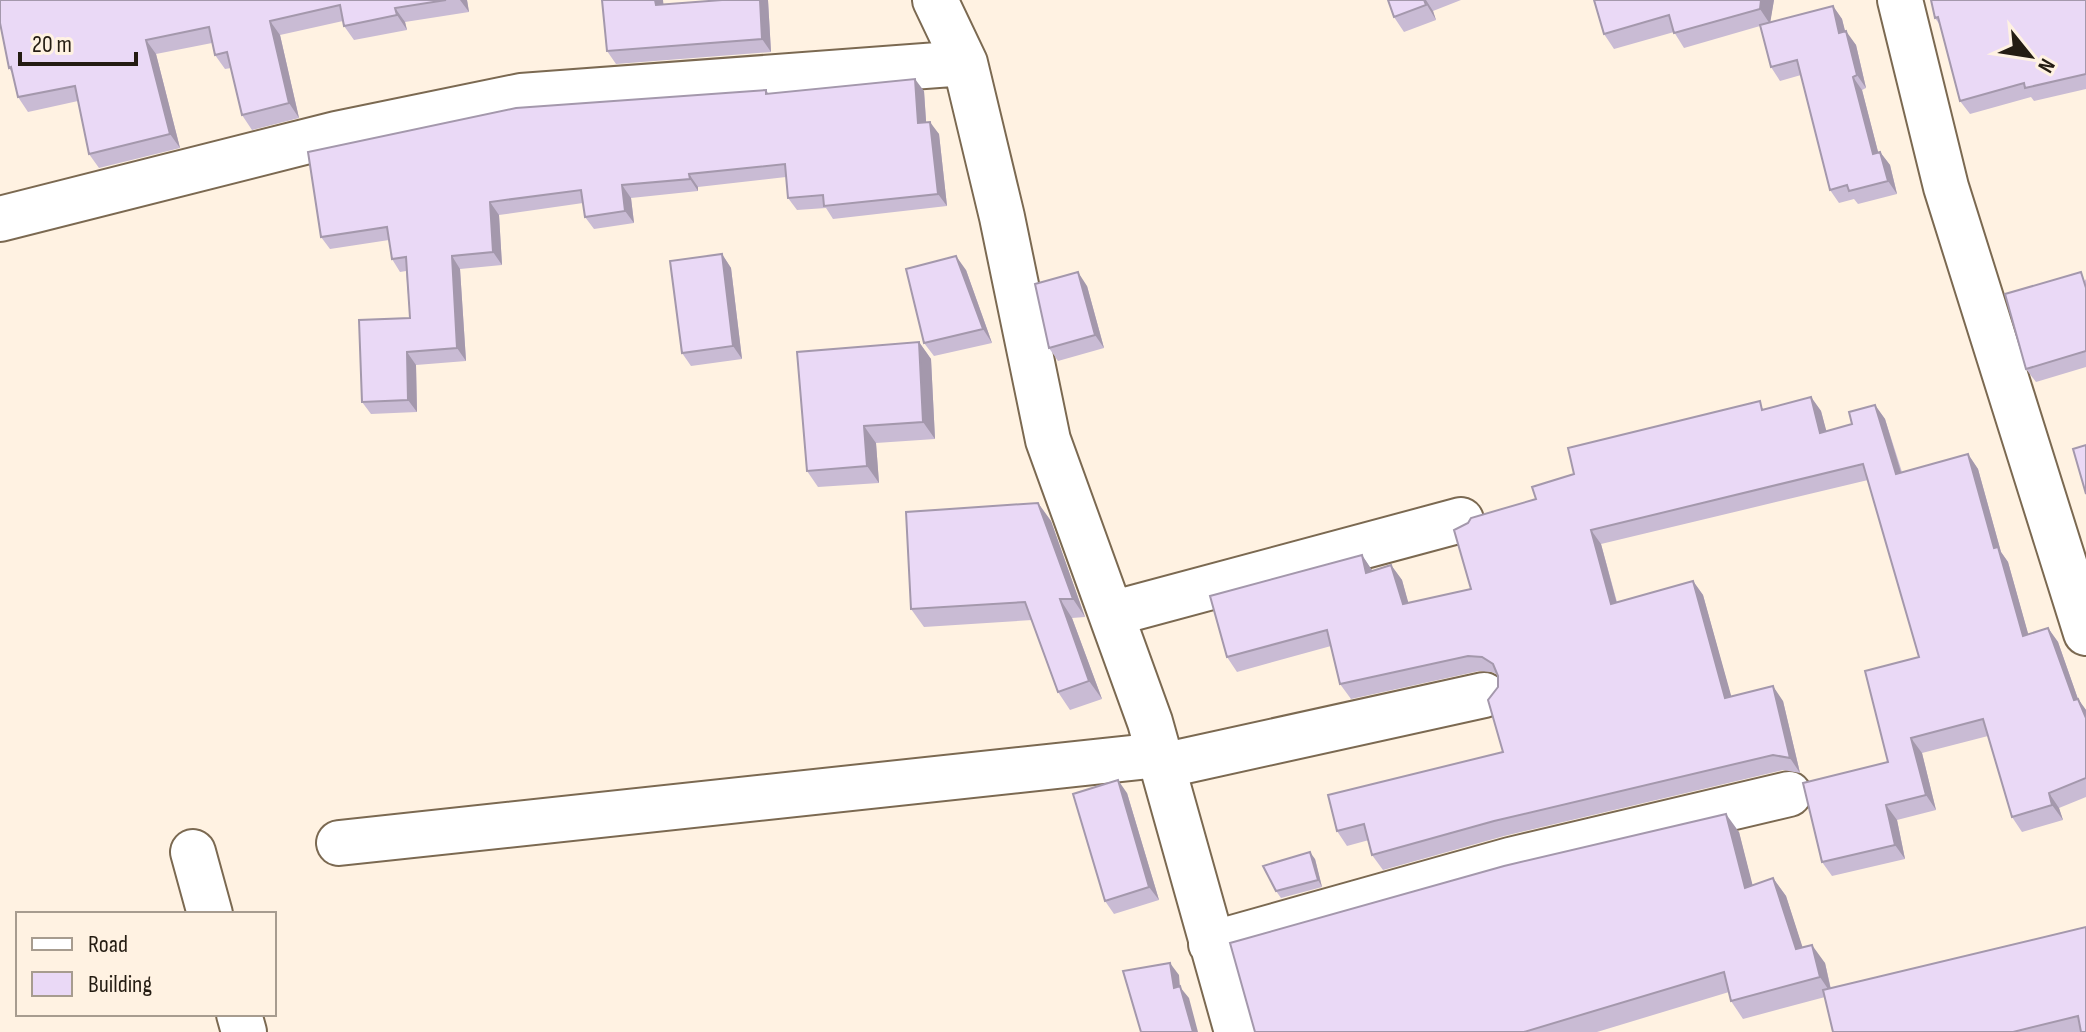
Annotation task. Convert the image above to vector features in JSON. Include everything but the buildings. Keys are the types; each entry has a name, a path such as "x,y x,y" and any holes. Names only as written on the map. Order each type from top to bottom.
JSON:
{"street":[{"path":"935,0 965,63 1002,217 1048,440 1150,722 1237,1032"},
{"path":"1900,0 1946,187 2086,633"},
{"path":"0,219 336,134 521,96 965,63"},
{"path":"1111,614 1461,520"},
{"path":"339,843 1160,761 1484,695"},
{"path":"1211,944 1510,860 1789,794"},
{"path":"193,852 209,912"}]}
